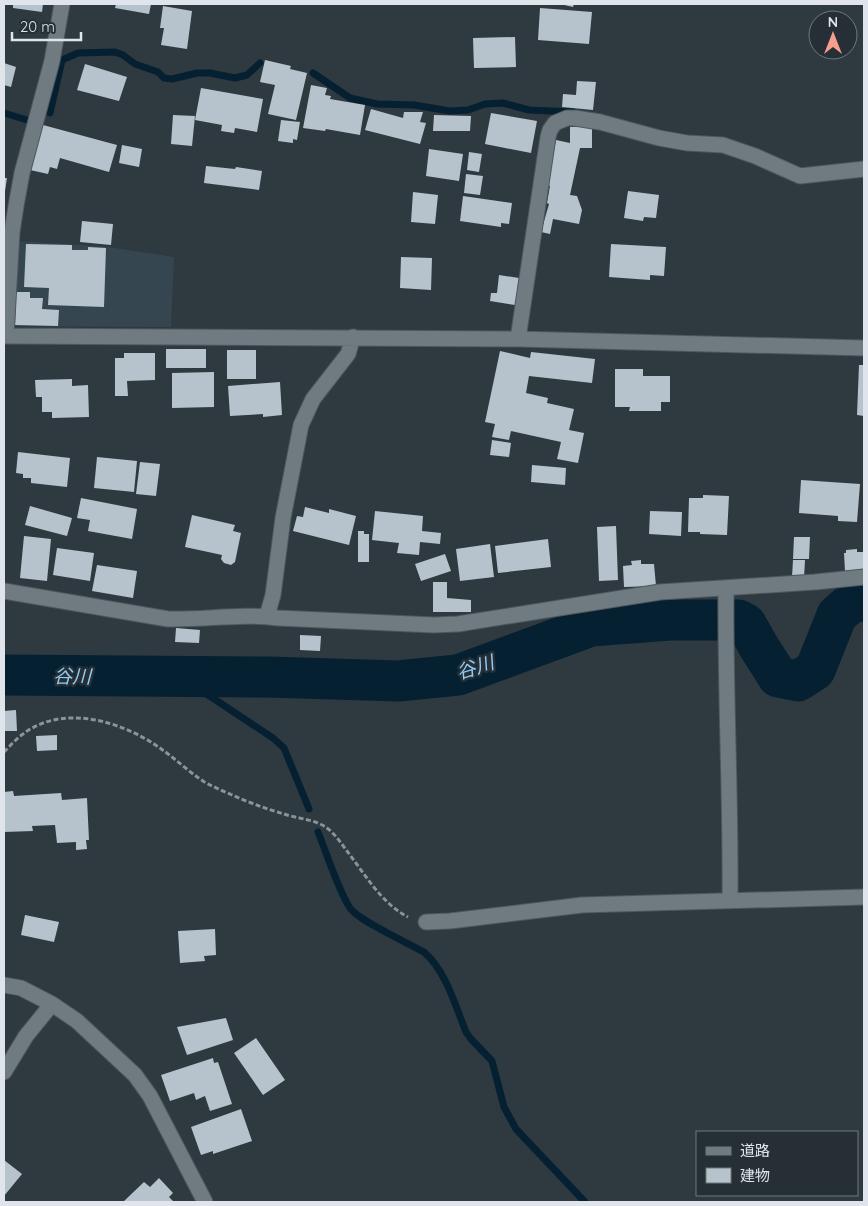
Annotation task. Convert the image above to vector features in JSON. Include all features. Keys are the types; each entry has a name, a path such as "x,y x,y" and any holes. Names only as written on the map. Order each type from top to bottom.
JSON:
{"street":[{"path":"62,4 52,61 22,172 16,206 12,232 5,336 518,339 864,348"},
{"path":"518,339 548,137 555,123 567,118 575,118 600,122 659,138 687,143 723,145 755,156 800,176 864,169"},
{"path":"267,616 273,595 283,518 301,425 313,399 348,354 353,337"},
{"path":"4,591 168,619 188,620 256,615 434,625 458,624 651,594 864,577"},
{"path":"726,588 725,656 730,826 730,900"},
{"path":"426,922 450,921 582,905 864,897"},
{"path":"4,984 21,988 52,1004 77,1021 135,1075 150,1096 205,1202"},
{"path":"4,1072 26,1036 52,1004"}],"path":[{"path":"4,752 24,733 53,720 78,718 98,720 118,726 163,749 208,784 266,808 313,821 328,828 382,895 400,913 413,920 426,922"}],"shaded area":[{"path":"17,241 108,247 174,257 171,327 14,325"}],"building":[{"path":"13,4 43,4 42,12 13,8"},
{"path":"116,4 151,4 149,14 115,8"},
{"path":"560,4 574,4 573,7"},
{"path":"163,6 192,11 187,49 161,45 164,28 160,28"},
{"path":"540,8 592,12 589,44 538,40"},
{"path":"515,37 516,67 474,68 473,38"},
{"path":"265,60 291,66 290,69 307,73 296,120 268,114 275,85 260,82"},
{"path":"4,63 16,67 11,87 4,85"},
{"path":"85,64 127,77 119,101 77,90"},
{"path":"577,81 596,82 593,110 562,107 563,94 576,95"},
{"path":"311,85 327,88 325,95 331,96 330,99 365,105 360,135 326,129 325,131 303,128"},
{"path":"201,88 263,99 257,132 235,128 234,133 221,131 222,125 195,120"},
{"path":"371,109 403,118 404,112 423,112 420,122 426,123 420,144 365,130"},
{"path":"491,113 537,121 531,153 485,144"},
{"path":"173,115 195,116 192,146 171,144"},
{"path":"434,115 471,116 470,131 433,131"},
{"path":"281,120 300,122 297,140 293,139 293,143 278,141"},
{"path":"43,125 117,145 109,172 60,158 57,169 50,167 48,174 30,170"},
{"path":"592,126 592,148 580,148 570,195 577,196 582,210 579,224 553,219 550,234 541,232 549,204 547,203 550,186 547,185 556,140 570,143 570,127"},
{"path":"122,145 142,149 139,167 119,163"},
{"path":"429,149 463,154 459,181 426,176"},
{"path":"469,152 482,154 479,172 467,170"},
{"path":"206,166 235,169 236,167 262,171 259,190 204,183"},
{"path":"466,174 483,176 480,195 464,193"},
{"path":"4,178 7,178 5,191 4,191"},
{"path":"628,191 659,195 656,218 644,217 643,221 624,218"},
{"path":"413,192 438,195 435,224 411,222"},
{"path":"463,196 512,203 509,224 501,223 501,227 460,221"},
{"path":"82,221 113,224 111,245 80,242"},
{"path":"26,244 72,245 72,250 88,250 88,247 106,248 104,307 48,305 49,288 24,287"},
{"path":"611,244 666,247 664,276 650,275 650,280 609,277"},
{"path":"401,257 432,258 431,290 400,288"},
{"path":"499,275 519,278 515,305 490,301 491,293 497,293"},
{"path":"16,292 30,292 30,298 43,298 42,309 59,310 58,326 15,325"},
{"path":"166,349 206,349 206,368 166,368"},
{"path":"227,350 256,350 256,379 227,379"},
{"path":"500,351 530,358 531,352 595,359 592,383 529,376 526,393 548,398 547,403 574,409 569,430 584,433 578,463 557,459 561,442 511,431 509,440 492,437 495,424 485,422"},
{"path":"124,353 155,353 155,380 127,381 128,396 115,396 115,358 124,358"},
{"path":"859,365 864,365 864,416 857,415"},
{"path":"615,369 643,369 643,376 670,376 670,402 661,402 661,411 629,411 630,407 615,407"},
{"path":"214,372 214,407 172,408 172,373"},
{"path":"72,379 72,386 88,385 89,417 52,418 52,412 42,412 42,397 36,397 35,380"},
{"path":"280,382 282,415 263,417 263,414 230,416 228,386"},
{"path":"492,440 511,443 509,457 490,455"},
{"path":"18,452 70,458 67,487 31,483 31,478 23,478 23,474 16,473"},
{"path":"97,457 137,461 134,492 94,488"},
{"path":"140,462 160,464 156,496 136,494"},
{"path":"532,465 566,468 565,485 531,482"},
{"path":"801,480 860,484 857,522 838,521 838,516 799,513"},
{"path":"703,495 729,496 727,535 688,532 689,498 703,498"},
{"path":"81,498 137,509 132,539 88,531 90,520 77,518"},
{"path":"30,506 72,518 67,536 25,525"},
{"path":"305,507 329,513 329,509 356,516 349,545 293,531 297,516 303,517"},
{"path":"375,511 423,516 422,531 441,533 440,544 420,542 419,555 397,553 399,543 372,540"},
{"path":"650,511 682,512 681,536 649,534"},
{"path":"192,515 235,525 233,531 241,533 235,562 231,565 224,563 221,559 222,555 185,547"},
{"path":"616,526 618,580 599,581 597,527"},
{"path":"358,531 364,531 364,534 369,534 369,562 358,562"},
{"path":"24,536 51,539 47,581 20,578"},
{"path":"794,537 810,537 809,559 793,559"},
{"path":"548,539 551,567 498,573 495,546"},
{"path":"490,544 494,577 460,581 456,549"},
{"path":"57,548 94,553 90,581 53,575"},
{"path":"857,549 857,552 864,552 864,570 845,571 844,553 846,553 846,550"},
{"path":"445,554 451,571 421,581 415,564"},
{"path":"641,560 641,564 654,564 656,586 624,587 623,566 632,565 631,561"},
{"path":"793,560 805,560 804,578 792,577"},
{"path":"97,565 137,571 133,598 92,591"},
{"path":"433,582 447,582 447,598 471,600 471,612 433,612"},
{"path":"176,628 200,630 199,643 175,642"},
{"path":"300,635 321,636 320,651 300,650"},
{"path":"16,710 17,731 4,731 4,711"},
{"path":"57,735 57,750 37,751 36,736"},
{"path":"13,791 14,796 61,793 62,800 87,798 89,840 86,840 87,849 76,850 76,842 57,843 55,825 32,826 33,831 4,832 4,792"},
{"path":"25,915 59,922 54,942 21,935"},
{"path":"215,929 216,955 204,956 205,961 180,963 178,931"},
{"path":"226,1018 233,1040 187,1055 177,1027"},
{"path":"256,1038 285,1080 263,1095 234,1053"},
{"path":"213,1058 214,1063 218,1062 232,1104 210,1111 205,1096 196,1100 194,1093 170,1101 161,1075"},
{"path":"241,1109 252,1141 213,1154 213,1151 201,1155 191,1127"},
{"path":"4,1160 22,1174 4,1196"},
{"path":"159,1178 173,1193 169,1197 174,1202 123,1202 144,1182 150,1187"}],"waterway":[{"path":"50,113 62,60 78,53 115,52 123,55 135,64 158,72 164,78 172,79 197,73 210,73 235,78 247,75 260,63"},
{"path":"313,73 350,98 377,104 414,105 450,111 468,110 485,104 503,103 529,110 573,112"},
{"path":"4,113 27,120"},
{"name":"谷川","path":"4,675 268,677 398,681 458,675 591,626 670,620 739,620 746,624 778,677 798,681 815,670 837,615 852,602 864,601"},
{"path":"181,677 273,738 284,748 309,809"},
{"path":"318,832 337,882 350,908 373,925 424,952 432,960 449,989 466,1032 492,1061 504,1107 516,1129 585,1202"}]}
